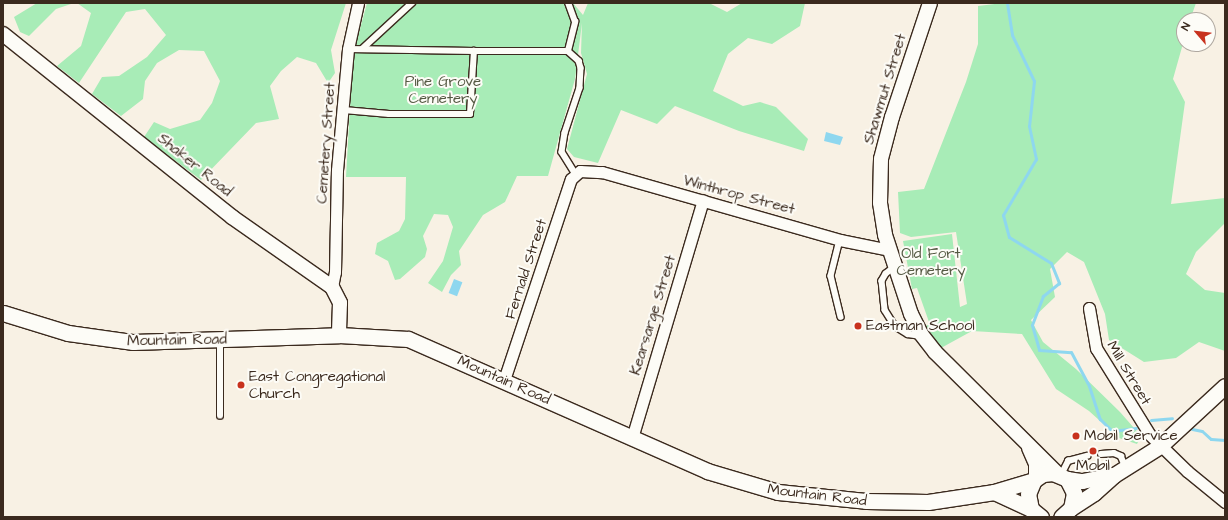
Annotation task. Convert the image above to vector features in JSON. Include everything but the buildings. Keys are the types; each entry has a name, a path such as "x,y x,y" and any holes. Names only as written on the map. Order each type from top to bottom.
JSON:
{"main road":[{"name":"Mountain Road","path":"3,313 68,333 114,341 220,340 339,335 408,339 504,380 707,471 778,492 901,502 949,499 994,492 1035,479 1048,473 1082,481 1120,471"},
{"path":"1066,513 1094,493 1120,471 1160,446 1225,386"},
{"path":"1062,476 1074,493 1066,513"},
{"path":"1035,479 1028,494 1036,514"},
{"path":"994,492 1036,514"}],"street":[{"name":"Cemetery Street","path":"332,287 335,272 337,170 344,110 348,49 358,3"},
{"name":"Shawmut Street","path":"930,3 892,117 882,159 880,203 889,250 912,314 922,336 935,352 1030,448 1040,454 1062,476"},
{"name":"Shaker Road","path":"3,34 232,217 332,287"},
{"name":"Winthrop Street","path":"578,172 602,172 840,240 889,250"},
{"name":"Fernald Street","path":"504,380 571,178 578,172"},
{"name":"Kearsarge Street","path":"632,438 703,200"},
{"path":"332,287 340,303 339,335"},
{"name":"Mill Street","path":"1089,308 1096,348 1146,429 1160,446 1225,502"},
{"name":"Shawmut Street","path":"1030,448 1036,464 1035,479"}],"lane":[{"path":"362,49 412,3"},
{"path":"568,3 575,22 568,51"},
{"path":"348,49 568,51 579,61 581,68 580,88 565,133 562,152 578,172"},
{"path":"344,110 389,114 470,114 474,51"},
{"path":"840,240 831,276 840,317"},
{"path":"895,267 886,274 882,281 885,310 895,326 908,334 922,336"},
{"path":"220,340 220,416"},
{"path":"1101,454 1114,453 1121,456 1120,471"},
{"path":"1062,476 1068,461 1087,456"}],"green space":[{"path":"37,3 74,3 56,9 29,36 20,32 14,17"},
{"path":"77,3 346,3 331,50 335,73 328,83 316,63 297,57 281,71 270,86 279,119 256,123 201,180 144,137 154,122 170,129 200,120 212,103 220,81 204,51 179,50 157,63 145,81 143,99 121,116 92,94 102,77 119,76 147,57 166,35 145,9 126,12 79,83 57,66 81,46 91,13"},
{"name":"Pine Grove Cemetery","path":"367,3 573,3 583,15 588,3 709,3 727,12 742,3 805,3 800,26 772,44 748,38 728,54 713,91 743,106 760,102 776,107 808,139 804,151 739,131 675,106 657,124 621,110 598,163 574,157 567,149 587,74 581,53 582,23 575,79 548,176 517,176 505,202 483,215 459,251 461,265 451,275 442,292 428,283 443,261 453,227 448,215 434,214 423,236 427,249 425,257 400,279 395,280 388,261 375,254 377,243 399,231 405,219 406,177 346,177 353,55"},
{"name":"Old Fort Cemetery","path":"1003,3 1196,3 1193,12 1176,12 1176,52 1181,52 1173,79 1185,102 1171,204 1225,198 1225,223 1196,252 1186,274 1205,290 1225,293 1225,351 1199,342 1176,358 1144,362 1109,340 1105,314 1084,262 1067,252 1050,269 1055,297 1031,320 1043,342 1076,369 1120,412 1141,436 1137,444 1119,438 1089,411 1056,389 1022,334 972,331 941,348 926,326 937,320 929,322 917,288 912,289 903,241 952,234 960,307 967,304 956,232 911,237 900,233 898,192 924,189 966,82 978,44 978,6"}],"water":[{"path":"826,132 843,137 840,145 824,141"},
{"path":"454,279 462,282 457,296 449,293"}],"waterway":[{"path":"1007,3 1012,35 1034,81 1029,126 1036,159 1003,215 1009,237 1051,263 1059,283 1043,296 1032,325 1039,350 1071,352 1089,386 1100,419 1112,431 1136,428"},
{"path":"1151,420 1172,418"},
{"path":"1192,429 1202,431 1211,439 1225,440"}],"place":[{"name":"Eastman School","path":"858,326"},
{"name":"East Congregational Church","path":"241,385"},
{"name":"Mobil Service","path":"1076,436"},
{"name":"Mobil","path":"1093,451"}]}
